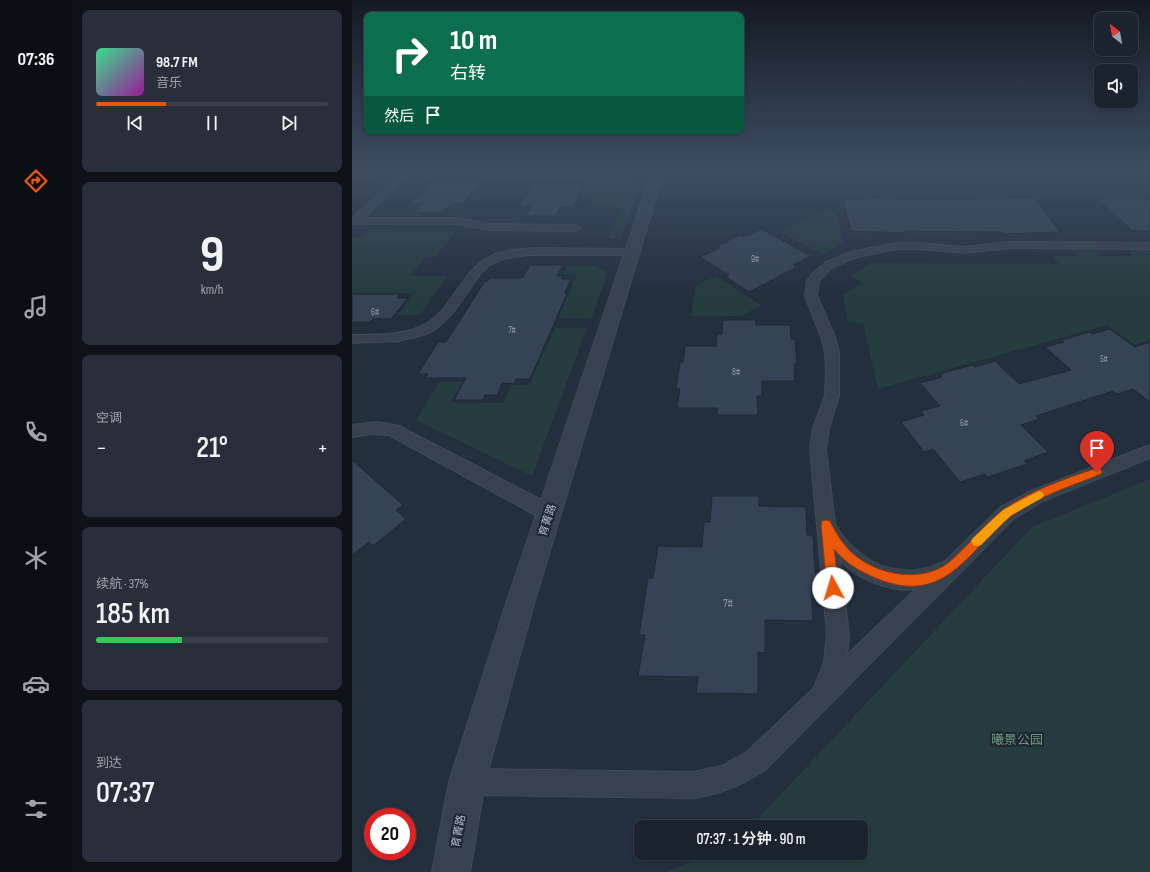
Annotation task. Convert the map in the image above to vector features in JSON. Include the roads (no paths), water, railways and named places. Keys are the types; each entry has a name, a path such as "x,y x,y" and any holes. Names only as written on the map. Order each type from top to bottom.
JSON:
{"street":[{"name":"育菁路","path":"451,872 467,782 549,513 645,212"}],"lane":[{"path":"353,221 364,212"},
{"path":"353,221 455,221 490,227 575,228"},
{"path":"819,698 831,677 838,649 819,439 832,396 833,365 828,337 811,296 813,281 821,270 838,260 854,254 897,246 969,250 1009,245 1150,246"},
{"path":"352,339 400,337 429,327 438,322 447,312 479,267 489,260 504,255 526,251 632,252"},
{"path":"352,431 364,428 381,427 393,430 549,513"},
{"path":"467,782 706,784 742,771 757,760 1007,513 1037,496 1150,451"},
{"path":"826,525 833,539 853,561 866,569 883,575 902,580 920,580 936,576 952,566"}],"park label":[{"name":"曦景公园","path":"1017,739"}]}
